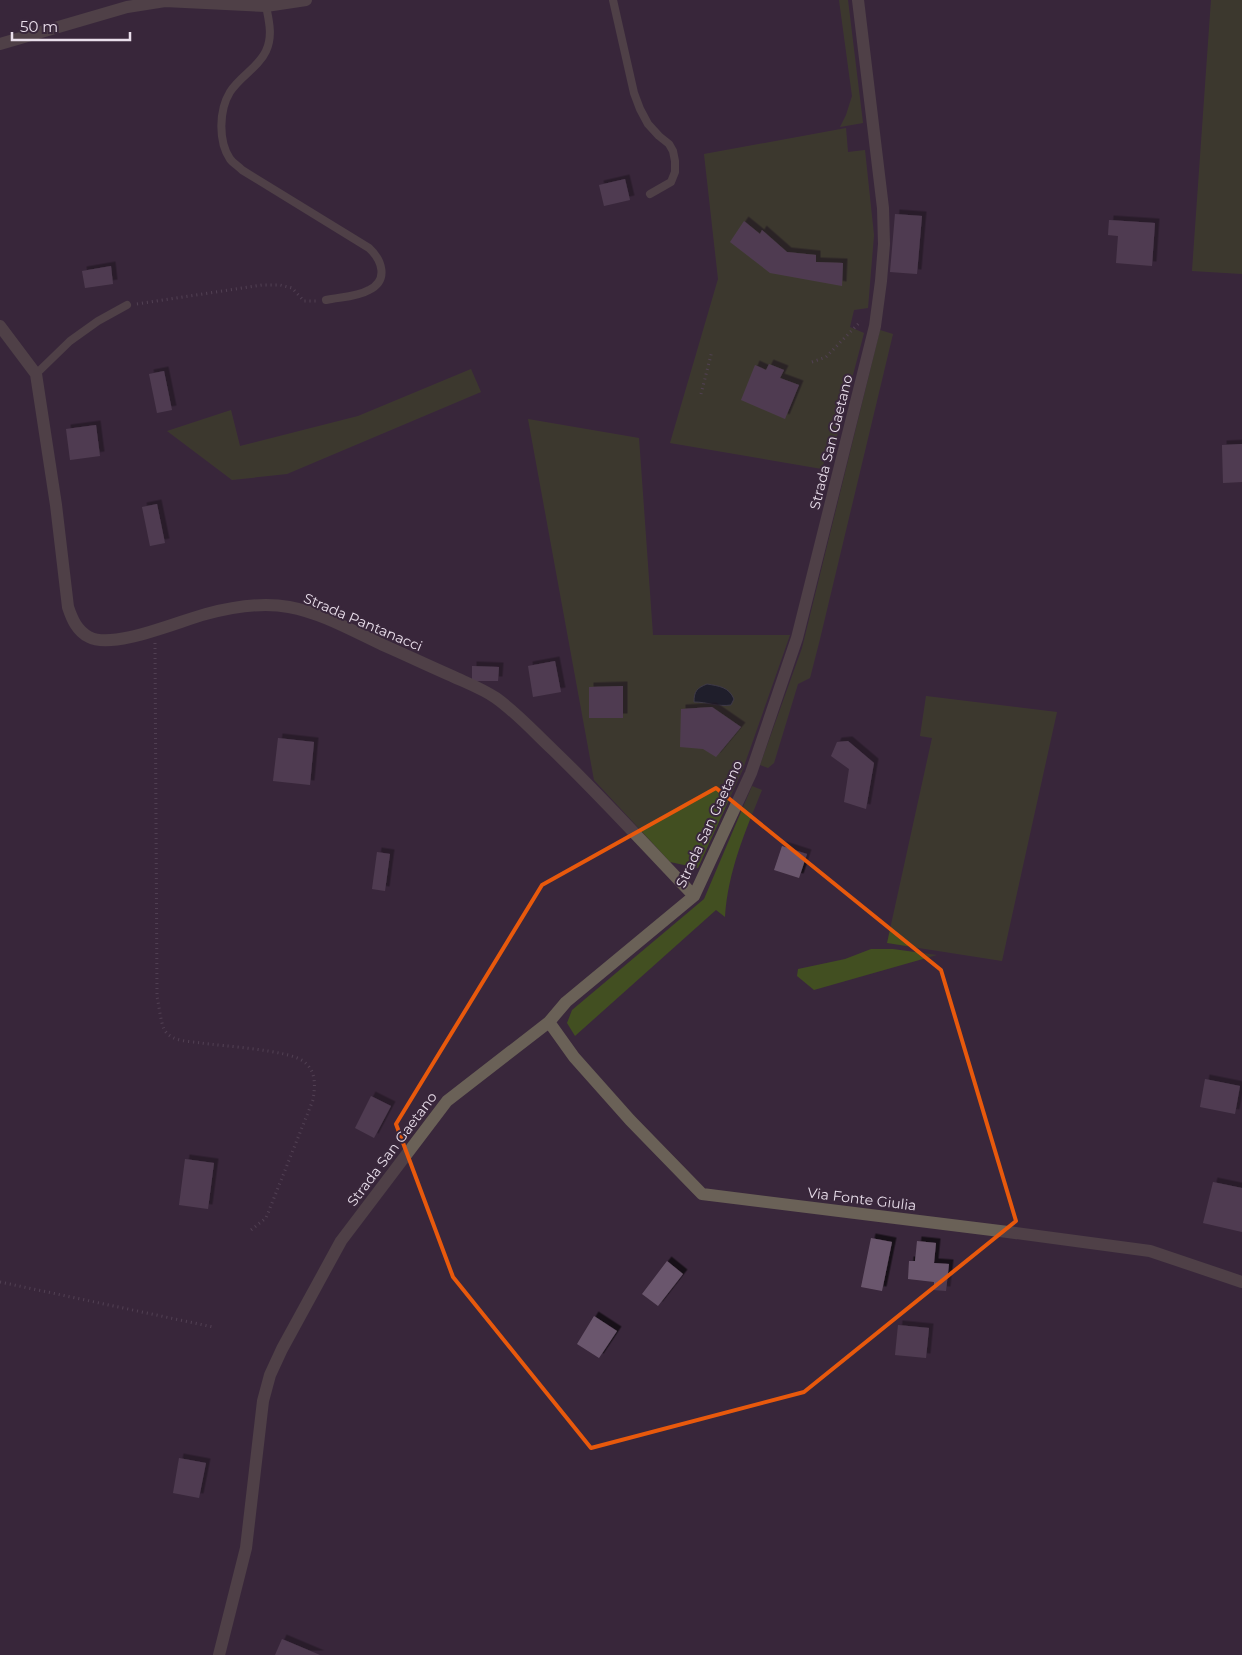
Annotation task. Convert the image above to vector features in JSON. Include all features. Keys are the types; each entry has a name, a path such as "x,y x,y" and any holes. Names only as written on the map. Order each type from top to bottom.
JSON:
{"street":[{"path":"0,44 127,7 165,0 266,6 306,0"},
{"name":"Strada San Gaetano","path":"219,1655 246,1548 263,1401 270,1376 282,1349 341,1242 447,1101 549,1022 566,1002 694,896 751,772 797,638 875,326 884,244 883,208 858,0"},
{"name":"Strada Pantanacci","path":"0,326 36,374 56,505 68,607 73,621 81,632 90,638 101,640 123,638 207,614 242,607 265,605 288,607 311,613 339,625 496,698 516,714 566,763 694,896"},
{"name":"Via Fonte Giulia","path":"549,1022 574,1057 630,1120 702,1194 1150,1251 1242,1282"}],"lane":[{"path":"613,0 634,93 648,124 669,144 676,161 675,172 671,182 650,194"},
{"path":"266,6 270,25 270,38 260,62 243,76 230,92 223,110 223,140 230,160 242,170 369,248 377,256 381,265 382,275 377,285 369,291 326,300"},
{"path":"36,374 70,341 98,321 127,305"}],"path":[{"path":"127,305 262,285 280,285 292,288 301,298 309,302 326,300"},
{"path":"812,362 826,356 861,320"},
{"path":"701,394 712,351"},
{"path":"155,630 157,997 165,1031 177,1040 258,1050 293,1057 304,1062 312,1072 316,1084 312,1100 266,1218 251,1230"},
{"path":"0,1282 214,1327"}],"highlighted area":[{"path":"716,788 941,970 1016,1221 804,1392 591,1448 453,1277 396,1124 542,885"}],"green space":[{"path":"839,0 848,0 863,123 840,127 852,96"},
{"path":"1211,0 1242,0 1242,274 1192,271"},
{"path":"846,128 848,152 865,150 874,235 868,308 854,310 850,327 864,333 833,451 827,452 822,469 670,443 718,279 704,154"},
{"path":"880,330 893,334 820,639 810,678 798,684 774,763 768,768 760,765 802,648"},
{"path":"471,369 481,392 287,474 232,480 167,431 231,410 240,446 358,416"},
{"path":"528,419 639,438 653,635 790,635 743,769 698,868 670,862 594,780"},
{"path":"926,696 1057,712 1002,961 887,943 932,738 920,736"},
{"path":"752,786 762,790 734,868 725,917 716,910 575,1036 567,1023 572,1010 704,899"},
{"path":"871,949 893,949 937,955 814,990 797,976 798,969 845,959"}],"shaded area":[{"path":"707,684 719,686 729,692 734,699 731,705 694,702 697,690"}],"building":[{"path":"625,179 630,200 604,206 599,185"},
{"path":"895,214 922,216 917,274 890,272"},
{"path":"1109,220 1155,223 1152,266 1116,263 1118,236 1108,235"},
{"path":"744,221 760,234 762,230 787,252 816,255 816,262 843,263 842,286 770,273 730,242"},
{"path":"111,266 113,284 85,288 82,271"},
{"path":"769,364 784,370 780,378 799,385 785,419 741,400 755,365 766,370"},
{"path":"164,371 172,410 157,413 149,374"},
{"path":"96,425 100,456 70,460 66,429"},
{"path":"1242,444 1242,482 1223,483 1222,445"},
{"path":"157,504 165,543 150,546 142,507"},
{"path":"555,661 561,692 533,697 528,666"},
{"path":"472,666 499,667 498,681 472,681"},
{"path":"623,686 623,718 589,718 589,687"},
{"path":"712,707 741,727 716,757 703,749 680,747 681,709"},
{"path":"278,738 314,742 310,785 273,781"},
{"path":"848,741 874,763 866,809 844,802 849,769 831,756 837,742"},
{"path":"782,846 807,854 799,878 774,870"},
{"path":"377,852 390,854 385,891 372,889"},
{"path":"1205,1079 1240,1086 1235,1114 1200,1107"},
{"path":"371,1096 391,1106 374,1138 355,1128"},
{"path":"185,1159 214,1163 208,1209 179,1205"},
{"path":"1213,1182 1242,1188 1242,1232 1203,1223"},
{"path":"871,1238 892,1242 882,1291 861,1287"},
{"path":"917,1241 936,1243 934,1263 949,1264 946,1291 934,1290 934,1282 908,1279 909,1261 915,1261"},
{"path":"667,1261 683,1274 658,1306 642,1294"},
{"path":"594,1316 617,1331 599,1358 577,1344"},
{"path":"898,1325 929,1328 926,1358 895,1355"},
{"path":"179,1458 206,1463 199,1498 173,1493"},
{"path":"282,1639 320,1655 275,1655"}]}
